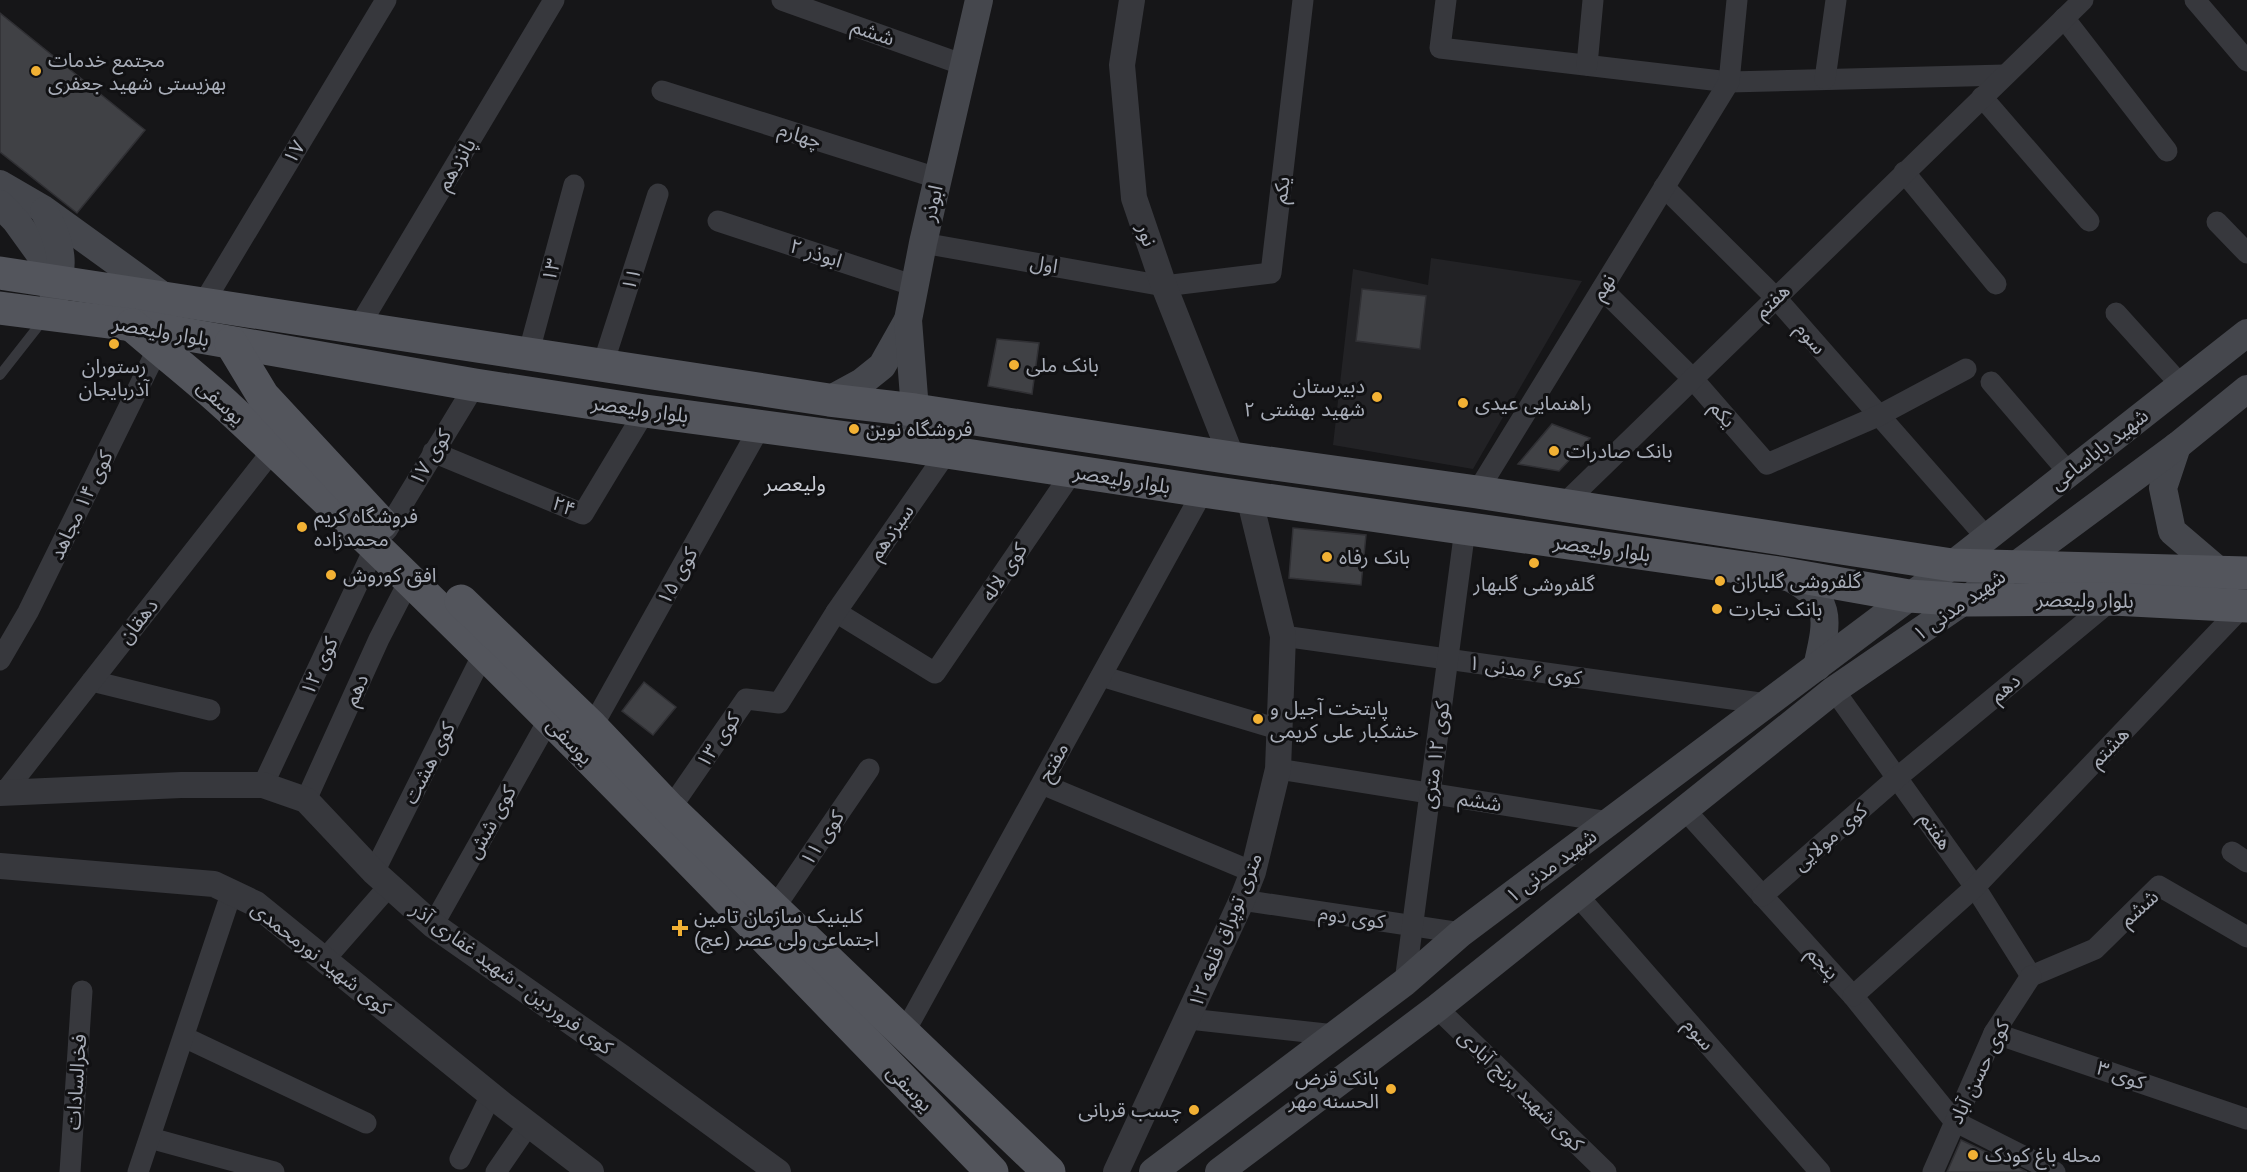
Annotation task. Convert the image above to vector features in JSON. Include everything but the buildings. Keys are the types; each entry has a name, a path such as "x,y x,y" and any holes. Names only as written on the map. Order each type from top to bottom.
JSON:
{"main road":[{"name":"ابوذر","path":"907,446 915,410 908,320 937,178 979,0"},
{"path":"0,184 44,209 166,298"},
{"path":"0,204 16,221 60,282"},
{"path":"44,209 57,234 62,256 60,282 48,314"},
{"name":"بلوار ولیعصر","path":"0,273 528,355 603,364 829,400 915,410 1477,492 1952,565 2233,572"},
{"name":"بلوار ولیعصر","path":"0,308 132,325 475,385 645,411 761,425 1779,573 1909,596 1968,600 2113,599 2245,606"},
{"path":"227,406 221,385 222,364 231,343 236,310"},
{"path":"829,400 862,382 882,366 908,320"},
{"name":"یوسفی","path":"132,325 227,406 273,450 381,538 592,727 670,809 992,1172"},
{"name":"شهید باباساعی","path":"1952,565 2247,333"},
{"name":"یوسفی","path":"231,343 263,396 381,538 409,581 549,719 765,918 904,1033 1049,1172"},
{"path":"2015,566 2177,446 2247,389"},
{"path":"2177,446 2163,488 2172,531 2233,572"},
{"path":"1232,458 1249,497"},
{"name":"شهید مدنی ۱","path":"1153,1172 1405,982 1461,933 1952,565"},
{"name":"شهید مدنی ۱","path":"1219,1172 1437,1008 1485,967 1578,896 1834,690 2015,566"},
{"path":"1779,573 1810,590 1820,600 1825,612 1825,633 1817,667"},
{"path":"1461,933 1485,967"}],"street":[{"name":"۱۷","path":"203,304 386,0"},
{"name":"پانزدهم","path":"358,328 554,0"},
{"name":"ششم","path":"782,0 964,65"},
{"name":"نور","path":"1132,0 1122,65 1134,198 1164,286 1232,458"},
{"name":"یکم","path":"1164,286 1271,273 1303,0"},
{"path":"1446,0 1440,48 1729,82 2005,75"},
{"path":"1587,65 1593,0"},
{"path":"1729,82 1737,0"},
{"path":"1825,80 1836,0"},
{"name":"هفتم","path":"1563,505 2083,0"},
{"path":"2194,0 2247,61"},
{"path":"2064,18 2167,151"},
{"name":"نهم","path":"1477,492 1729,82"},
{"name":"چهارم","path":"662,91 937,178"},
{"path":"1982,97 2089,221"},
{"path":"1904,172 1996,284"},
{"name":"۱۳","path":"528,355 574,185"},
{"name":"سوم","path":"1664,187 1775,297 1986,537"},
{"name":"۱۱","path":"603,364 658,194"},
{"name":"۲ ابوذر","path":"718,221 915,286"},
{"path":"2217,222 2247,253"},
{"name":"اول","path":"923,243 1164,286"},
{"name":"یکم","path":"1602,289 1692,378 1767,464 1878,416"},
{"path":"2116,313 2181,385"},
{"name":"کوی ۱۴ مجاهد","path":"0,660 28,612 158,348"},
{"path":"1878,416 1966,369"},
{"path":"1991,382 2069,473"},
{"name":"کوی ۱۷","path":"381,538 475,385"},
{"name":"۲۴","path":"432,452 584,514 645,411"},
{"name":"کوی ۱۵","path":"592,727 761,425"},
{"name":"دهقان","path":"2,793 273,450"},
{"name":"سیزدهم","path":"779,703 836,612 947,452"},
{"name":"کوی لاله","path":"836,612 935,673 1073,471"},
{"name":"مفتح","path":"904,1033 1203,491"},
{"name":"۱۲ متری توپراق قلعه","path":"1116,1172 1189,1019 1242,900 1253,872 1278,769 1283,636 1249,497"},
{"name":"کوی ۱۲ متری","path":"1405,982 1465,529"},
{"name":"کوی ۱۲","path":"263,785 381,538"},
{"name":"دهم","path":"306,800 409,581"},
{"name":"دهم","path":"1898,777 2113,599"},
{"name":"هشتم","path":"1853,996 1975,888 2245,606"},
{"name":"کوی ۶ مدنی ۱","path":"1283,636 1767,704"},
{"name":"کوی هشت","path":"325,959 382,879 483,654"},
{"path":"1101,676 1281,730"},
{"path":"92,681 210,710"},
{"name":"هفتم","path":"1834,690 1975,888 2031,976"},
{"name":"کوی ۱۳","path":"670,809 746,699 779,703"},
{"name":"کوی شش","path":"432,925 549,719"},
{"name":"کوی ۱۱","path":"765,918 869,769"},
{"name":"ششم","path":"1278,769 1610,822"},
{"name":"کوی مولایی","path":"1761,896 1898,777"},
{"path":"1042,784 1253,872"},
{"name":"کوی فروردین - شهید غفاری آذر","path":"2,793 181,785 263,785 306,800 382,879 432,925 778,1172"},
{"name":"پنجم","path":"1685,810 1853,996 1954,1121"},
{"name":"کوی شهید نورمحمدی","path":"0,866 214,884 232,891 256,904 491,1095 591,1172"},
{"name":"ششم","path":"2031,976 2095,949 2159,886 2247,937"},
{"path":"138,1172 232,891"},
{"name":"سوم","path":"1578,896 1820,1172"},
{"name":"کوی دوم","path":"1242,900 1461,933"},
{"name":"کوی حسن آباد","path":"1933,1172 1994,1033 2031,976"},
{"name":"فخرالسادات","path":"70,1172 81,991"},
{"name":"کوی شهید برنج آبادی","path":"1437,1008 1606,1172"},
{"path":"1189,1019 1335,1035"},
{"name":"کوی ۳","path":"1994,1033 2247,1119"},
{"path":"184,1036 366,1123"},
{"path":"460,1159 491,1095"},
{"path":"1954,1121 2055,1172"},
{"path":"496,1172 529,1124"},
{"path":"150,1138 274,1172"}],"lane":[{"path":"0,375 48,314"}],"shaded area":[{"name":"راهنمایی عیدی","path":"1431,258 1582,281 1473,469 1333,445 1353,269 1428,285"}],"place":[{"name":"مجتمع خدمات بهزیستی شهید جعفری","path":"36,71"},
{"name":"رستوران آذربایجان","path":"114,344"},
{"name":"بانک ملی","path":"1014,365"},
{"name":"دبیرستان شهید بهشتی ۲","path":"1377,397"},
{"name":"راهنمایی عیدی","path":"1463,403"},
{"name":"فروشگاه نوین","path":"854,429"},
{"name":"بانک صادرات","path":"1554,451"},
{"name":"فروشگاه کریم محمدزاده","path":"302,527"},
{"name":"بانک رفاه","path":"1327,557"},
{"name":"گلفروشی گلبهار","path":"1534,563"},
{"name":"افق کوروش","path":"331,575"},
{"name":"گلفروشی گلباران","path":"1720,581"},
{"name":"بانک تجارت","path":"1717,609"},
{"name":"پایتخت آجیل و خشکبار علی کریمی","path":"1258,719"},
{"name":"کلینیک سازمان تامین اجتماعی ولی عصر (عج)","path":"680,928"},
{"name":"بانک قرض الحسنه مهر","path":"1391,1089"},
{"name":"چسب قربانی","path":"1194,1110"},
{"name":"محله باغ کودک","path":"1973,1155"}],"district":[{"name":"ولیعصر","path":"795,483"}]}
